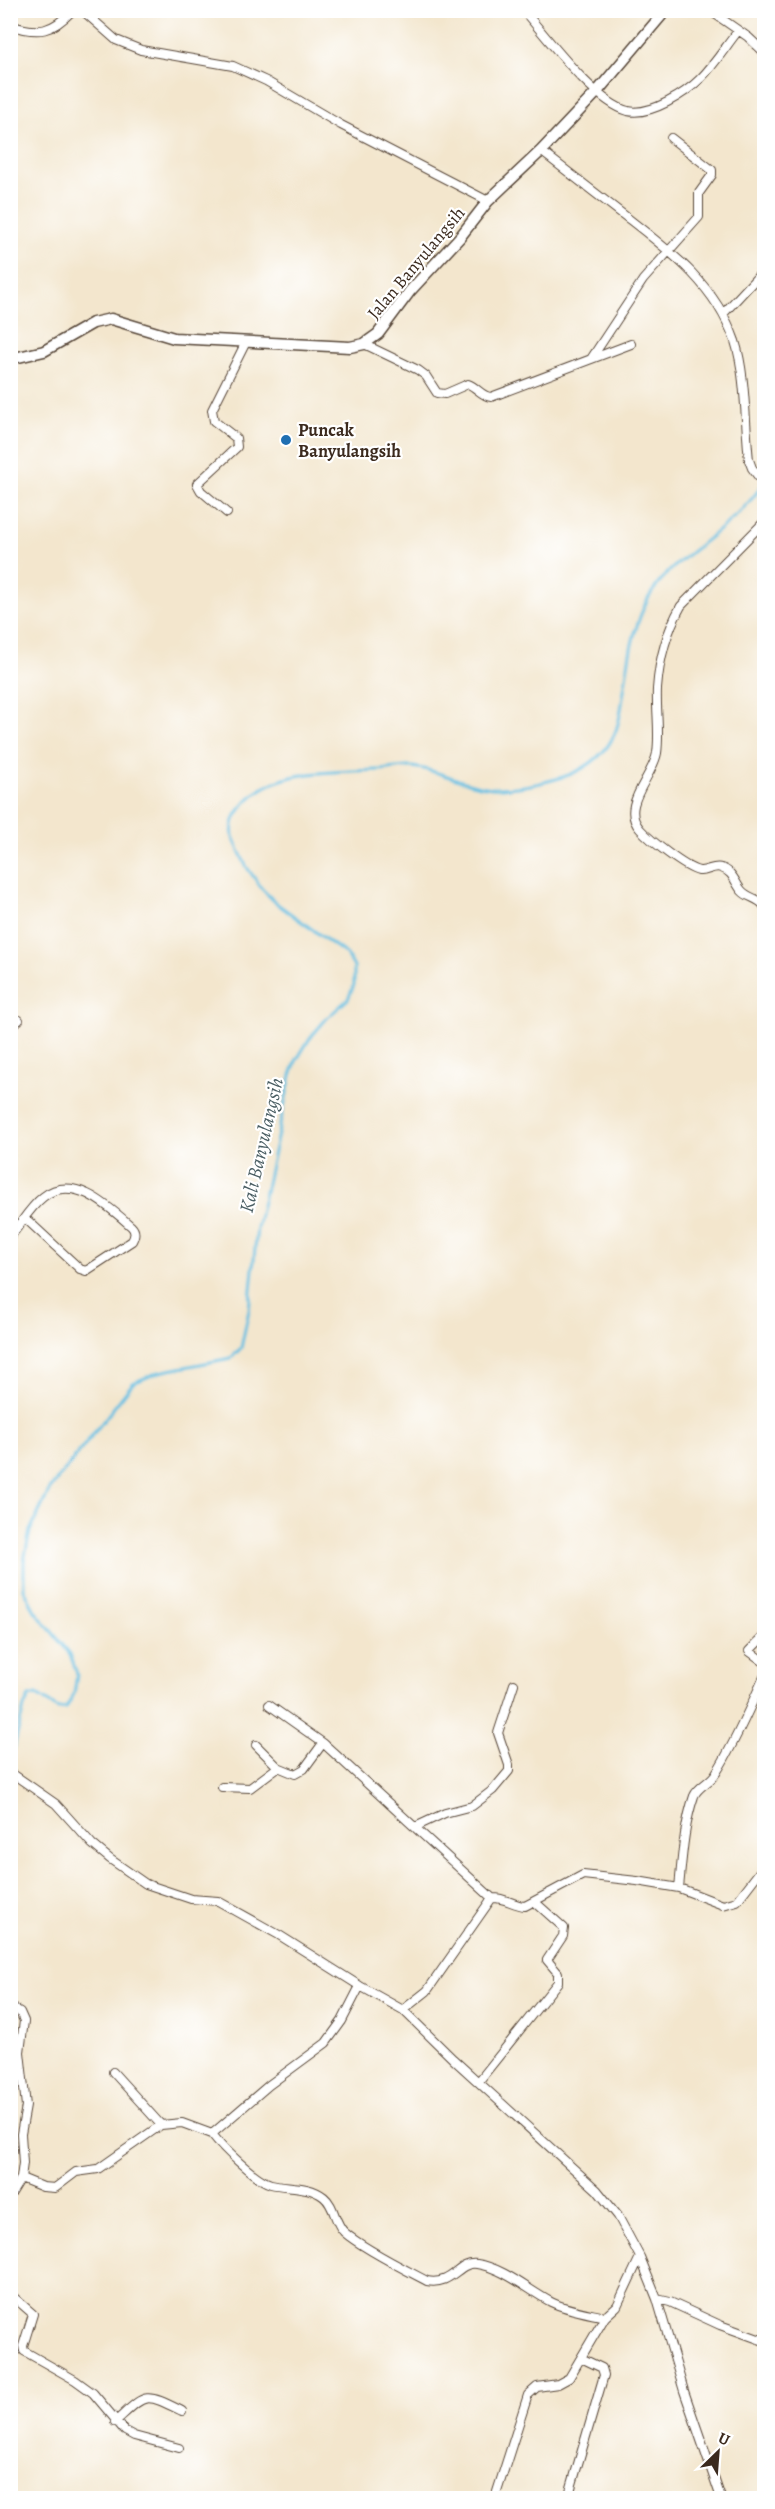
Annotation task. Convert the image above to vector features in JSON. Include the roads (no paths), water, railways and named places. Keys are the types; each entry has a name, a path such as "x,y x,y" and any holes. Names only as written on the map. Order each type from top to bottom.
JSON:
{"street":[{"path":"10,25 37,31 50,30 62,23 73,10"},
{"path":"82,10 116,40 141,50 233,66 266,81 341,125 488,201"},
{"path":"524,10 596,93 626,111 645,111 665,104 700,78 738,31"},
{"name":"Jalan Banyulangsih","path":"10,359 44,351 93,323 105,320 126,322 162,336 350,347 364,344 384,328 411,291 460,237 488,201 541,151 596,93 666,10"},
{"path":"708,10 765,52"},
{"path":"590,359 643,280 697,222 700,214 700,190 712,173 671,138"},
{"path":"541,151 693,271 723,314 737,351 752,468 765,484"},
{"path":"723,314 765,270"},
{"path":"227,513 201,491 197,484 237,447 236,438 214,421 212,410 246,342"},
{"path":"364,344 418,370 429,381 435,392 440,394 468,384 474,386 483,395 496,396 631,344"},
{"path":"765,522 681,606 672,623 657,689 657,754 639,792 633,811 634,821 640,830 685,864 700,871 723,868 730,873 745,894 765,906"},
{"path":"10,1027 19,1020"},
{"path":"10,1237 25,1218 43,1197 58,1189 72,1189 88,1194 121,1217 135,1230 135,1236 132,1241 86,1271 80,1269 25,1218"},
{"path":"765,1636 749,1652 765,1662"},
{"path":"679,1888 686,1832 694,1798 697,1791 713,1779 765,1677"},
{"path":"415,1827 445,1813 472,1806 493,1790 509,1771 509,1764 498,1733 514,1684"},
{"path":"269,1705 323,1743 492,1898"},
{"path":"256,1745 278,1767 298,1774 323,1743"},
{"path":"222,1787 245,1789 262,1780 278,1767"},
{"path":"11,1772 56,1804 92,1844 146,1884 190,1899 218,1901 403,2010 453,2059 597,2190 618,2216 640,2258 657,2299 684,2391 721,2499"},
{"path":"403,2010 427,1991 492,1898 500,1897 515,1905 525,1906 583,1875 679,1888 714,1902 731,1905 737,1901 765,1866"},
{"path":"479,2081 558,1982 558,1973 547,1960 563,1936 564,1928 535,1902"},
{"path":"212,2134 269,2085 326,2043 342,2021 360,1986"},
{"path":"10,2006 20,2012 24,2021 20,2052 26,2106 21,2134 23,2163 21,2178 10,2196"},
{"path":"113,2072 161,2125"},
{"path":"21,2178 44,2187 55,2188 76,2172 98,2169 161,2125 182,2123 212,2134 270,2184 308,2190 322,2195 331,2203 342,2230 361,2244 427,2281 437,2283 445,2281 468,2263 478,2264 512,2278 554,2304 605,2317"},
{"path":"495,2499 528,2395 537,2387 558,2384 569,2378 605,2317 617,2306 640,2258"},
{"path":"10,2294 33,2314 22,2346 24,2351 93,2393 115,2422 134,2436 179,2448"},
{"path":"657,2299 670,2302 765,2342"},
{"path":"568,2499 604,2376 602,2368 581,2358"},
{"path":"115,2422 146,2396 182,2411"}],"waterway":[{"name":"Kali Banyulangsih","path":"10,1762 24,1707 29,1697 37,1695 58,1709 66,1708 74,1694 77,1674 70,1654 35,1611 24,1589 24,1561 30,1531 50,1489 133,1383 159,1372 231,1358 241,1348 249,1310 257,1228 291,1075 296,1061 310,1038 348,999 354,985 354,967 346,954 276,903 262,889 246,866 233,837 233,825 241,808 253,795 268,785 303,775 412,767 478,786 500,788 548,781 584,767 603,752 615,734 633,638 644,607 654,589 667,573 749,503 762,485"}],"place":[{"name":"Puncak Banyulangsih","path":"286,440"}]}
